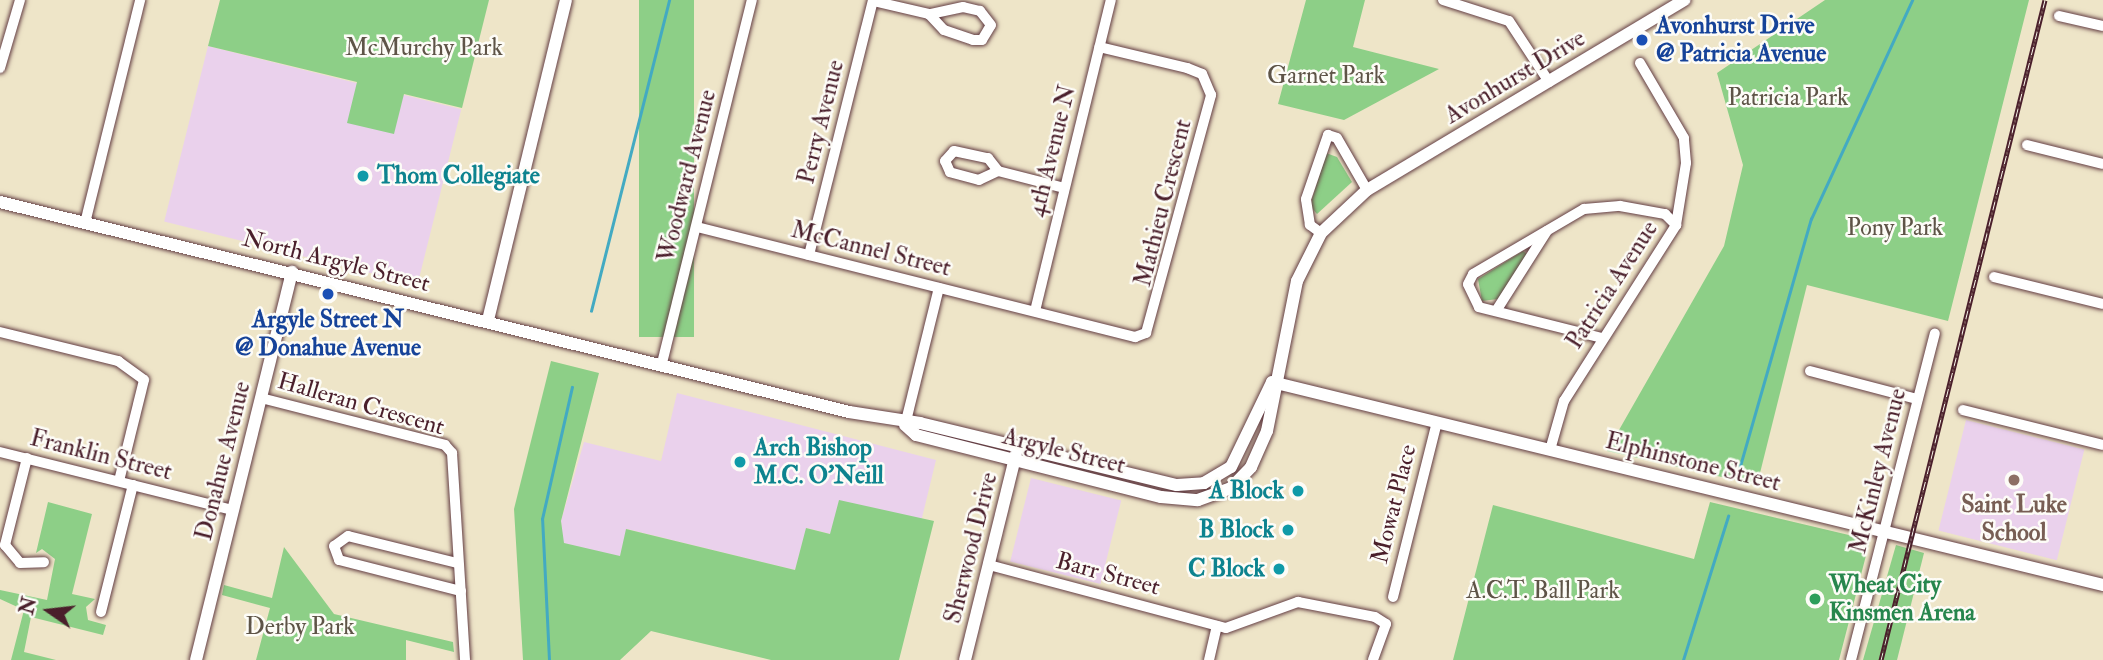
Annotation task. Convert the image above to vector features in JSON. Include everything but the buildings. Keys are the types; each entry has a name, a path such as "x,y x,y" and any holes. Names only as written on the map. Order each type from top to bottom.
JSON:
{"street":[{"path":"0,68 20,0"},
{"path":"85,223 140,0"},
{"path":"488,320 566,0"},
{"name":"Woodward Avenue","path":"662,363 752,0"},
{"path":"873,0 929,15 957,37 982,40 989,34 991,25 980,11 948,7 929,15"},
{"name":"Perry Avenue","path":"808,255 873,0"},
{"name":"4th Avenue N","path":"1035,312 1111,0"},
{"path":"1443,0 1509,21 1549,82"},
{"name":"Avonhurst Drive","path":"1218,477 1241,456 1272,382 1297,281 1321,233 1367,190 1685,0"},
{"path":"2059,16 2103,26"},
{"name":"Mathieu Crescent","path":"1035,312 1135,337 1146,334 1212,95 1202,75 1187,68 1099,47"},
{"name":"Patricia Avenue","path":"1550,450 1564,401 1676,225 1686,163 1684,138 1640,63"},
{"path":"1321,233 1310,225 1306,199 1328,135 1337,138 1367,190"},
{"path":"2027,145 2103,164"},
{"path":"954,151 973,153 995,162 998,171 990,179 969,179 950,172 945,160 954,151"},
{"path":"998,171 1064,188"},
{"name":"North Argyle Street","path":"0,202 662,363"},
{"path":"1602,338 1479,307 1469,297 1473,274 1584,209 1620,206 1665,214 1676,225"},
{"name":"McCannel Street","path":"697,227 1035,312"},
{"path":"1496,311 1549,228"},
{"name":"Donahue Avenue","path":"196,660 292,272"},
{"path":"1994,277 2103,304"},
{"path":"905,425 939,288"},
{"path":"0,332 118,361 144,380 118,481"},
{"name":"McKinley Avenue","path":"1851,660 1935,334"},
{"name":"Argyle Street","path":"662,363 905,425 919,422 1177,485 1218,477"},
{"path":"1810,371 1917,399"},
{"name":"Avonhurst Drive","path":"1216,494 1231,488 1257,458 1272,408 1272,382"},
{"name":"Elphinstone Street","path":"1272,382 2103,584"},
{"name":"Halleran Crescent","path":"261,398 445,445 454,471 457,564 465,660"},
{"path":"1962,410 2103,444"},
{"name":"Mowat Place","path":"1393,597 1437,422"},
{"name":"Argyle Street","path":"905,425 916,435 1182,501 1216,494"},
{"name":"Sherwood Drive","path":"965,660 1018,447"},
{"name":"Franklin Street","path":"0,452 233,510"},
{"path":"27,458 5,545 20,563 44,562"},
{"path":"101,612 134,485"},
{"path":"457,564 348,536 334,546 339,560 461,591"},
{"name":"Barr Street","path":"989,565 1217,626"},
{"path":"1209,660 1217,626 1240,626 1298,602 1320,605 1386,624 1373,660"}],"shaded area":[{"path":"208,46 461,109 417,285 164,222"},
{"path":"677,393 936,460 913,555 807,528 795,570 627,529 620,557 563,543 561,521 584,442 661,461"},
{"name":"Saint Luke School","path":"1966,420 2084,450 2057,560 1938,531"},
{"path":"1031,478 1121,500 1100,584 1010,561"}],"green space":[{"name":"McMurchy Park","path":"220,0 489,0 462,108 404,94 394,134 347,123 357,82 208,46"},
{"path":"639,0 694,0 694,337 639,337"},
{"name":"Garnet Park","path":"1306,0 1365,0 1353,47 1439,69 1344,120 1278,104"},
{"path":"1825,0 2029,0 1948,321 1807,285 1757,485 1607,451 1724,246 1743,165 1717,73"},
{"path":"1326,153 1337,157 1352,182 1317,214 1310,206"},
{"path":"1523,251 1527,254 1498,299 1482,301 1478,279"},
{"path":"551,361 599,373 561,521 564,543 620,556 626,529 795,570 806,528 830,534 839,500 934,521 899,660 771,660 651,631 620,660 523,660 514,509"},
{"path":"48,502 92,514 72,594 95,599 86,607 88,620 106,625 103,635 31,617 24,652 56,660 11,660 24,610 0,599 0,590 47,600 55,559 42,549 36,553"},
{"name":"A.C.T. Ball Park","path":"1710,502 1870,540 1839,660 1453,660 1493,505 1694,559"},
{"path":"1896,545 1924,553 1897,660 1863,660"},
{"name":"Derby Park","path":"284,547 334,614 453,642 454,652 406,640 406,660 256,660 270,608 222,595 224,585 272,598"}],"waterway":[{"path":"591,311 669,0"},
{"path":"1740,466 1811,219 1912,0"},
{"path":"549,660 542,519 572,387"},
{"path":"1683,660 1728,516"}],"railway":[{"path":"1881,660 2045,0"}],"place":[{"name":"Avonhurst Drive @ Patricia Avenue","path":"1642,40"},
{"name":"Thom Collegiate","path":"363,176"},
{"name":"Argyle Street N @ Donahue Avenue","path":"328,294"},
{"name":"Arch Bishop M.C. O'Neill","path":"740,462"},
{"name":"Saint Luke School","path":"2014,480"},
{"name":"A Block","path":"1298,491"},
{"name":"B Block","path":"1288,530"},
{"name":"C Block","path":"1279,569"},
{"name":"Wheat City Kinsmen Arena","path":"1815,599"}],"park label":[{"name":"Patricia Park","path":"1788,98"},
{"name":"Pony Park","path":"1895,228"}]}
